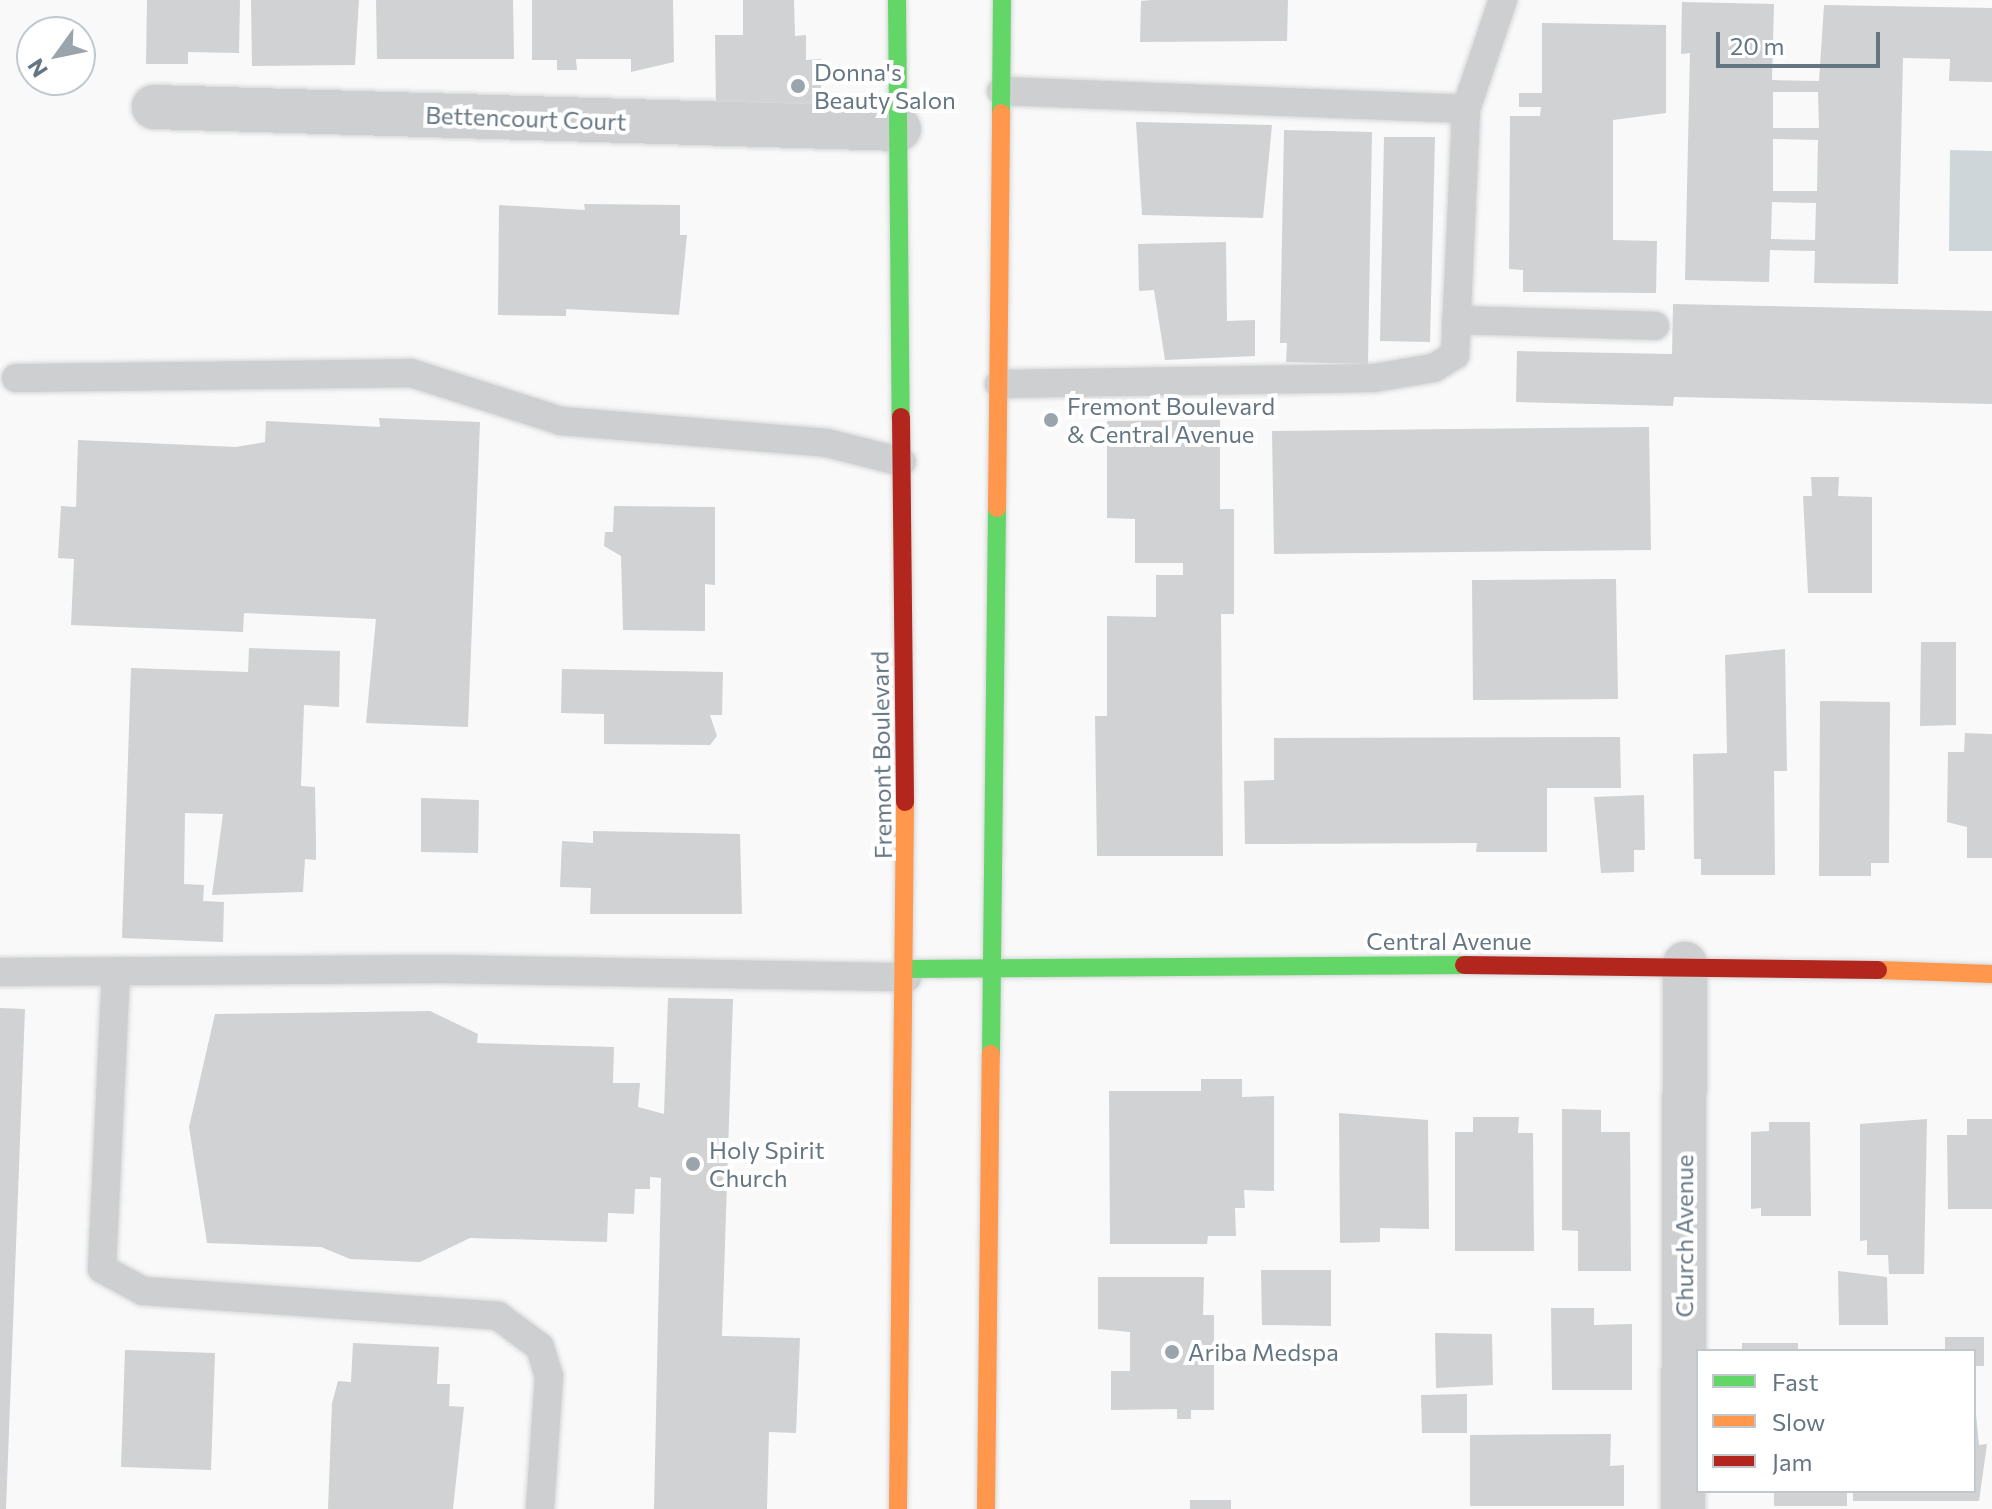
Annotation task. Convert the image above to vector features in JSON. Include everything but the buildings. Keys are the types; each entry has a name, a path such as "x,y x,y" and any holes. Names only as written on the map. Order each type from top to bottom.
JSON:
{"main road":[{"name":"Fremont Boulevard","path":"897,0 907,973 898,1509"},
{"path":"986,1509 1002,0"},
{"name":"Central Avenue","path":"907,973 994,969 1685,964 1992,974"}],"street":[{"name":"Bettencourt Court","path":"154,107 899,129"},
{"name":"Church Avenue","path":"1683,1509 1685,964"}],"lane":[{"path":"999,384 1374,378 1434,368 1455,355 1466,109 1503,0"},
{"path":"1001,91 1466,109"},
{"path":"1456,320 1655,326"},
{"path":"16,378 411,373 561,421 827,443 902,462"},
{"path":"116,971 102,1269 143,1291 498,1316 540,1347 549,1376 540,1509"},
{"path":"0,972 907,973"}],"shaded area":[{"path":"1950,150 1992,151 1992,251 1949,251"}],"traffic: fast":[{"path":"897,0 901,417"},
{"path":"1001,113 1002,0"},
{"path":"991,1054 997,508"},
{"path":"907,969 1464,965"}],"traffic: slow":[{"path":"997,508 1001,113"},
{"path":"898,1509 905,802"},
{"path":"1878,970 1992,974"},
{"path":"986,1509 991,1054"}],"traffic: jam":[{"path":"901,417 905,802"},
{"path":"1464,965 1878,970"}],"place":[{"name":"Donna's Beauty Salon","path":"798,86"},
{"name":"Fremont Boulevard & Central Avenue","path":"1051,420"},
{"name":"Holy Spirit Church","path":"693,1164"},
{"name":"Ariba Medspa","path":"1172,1352"}]}
